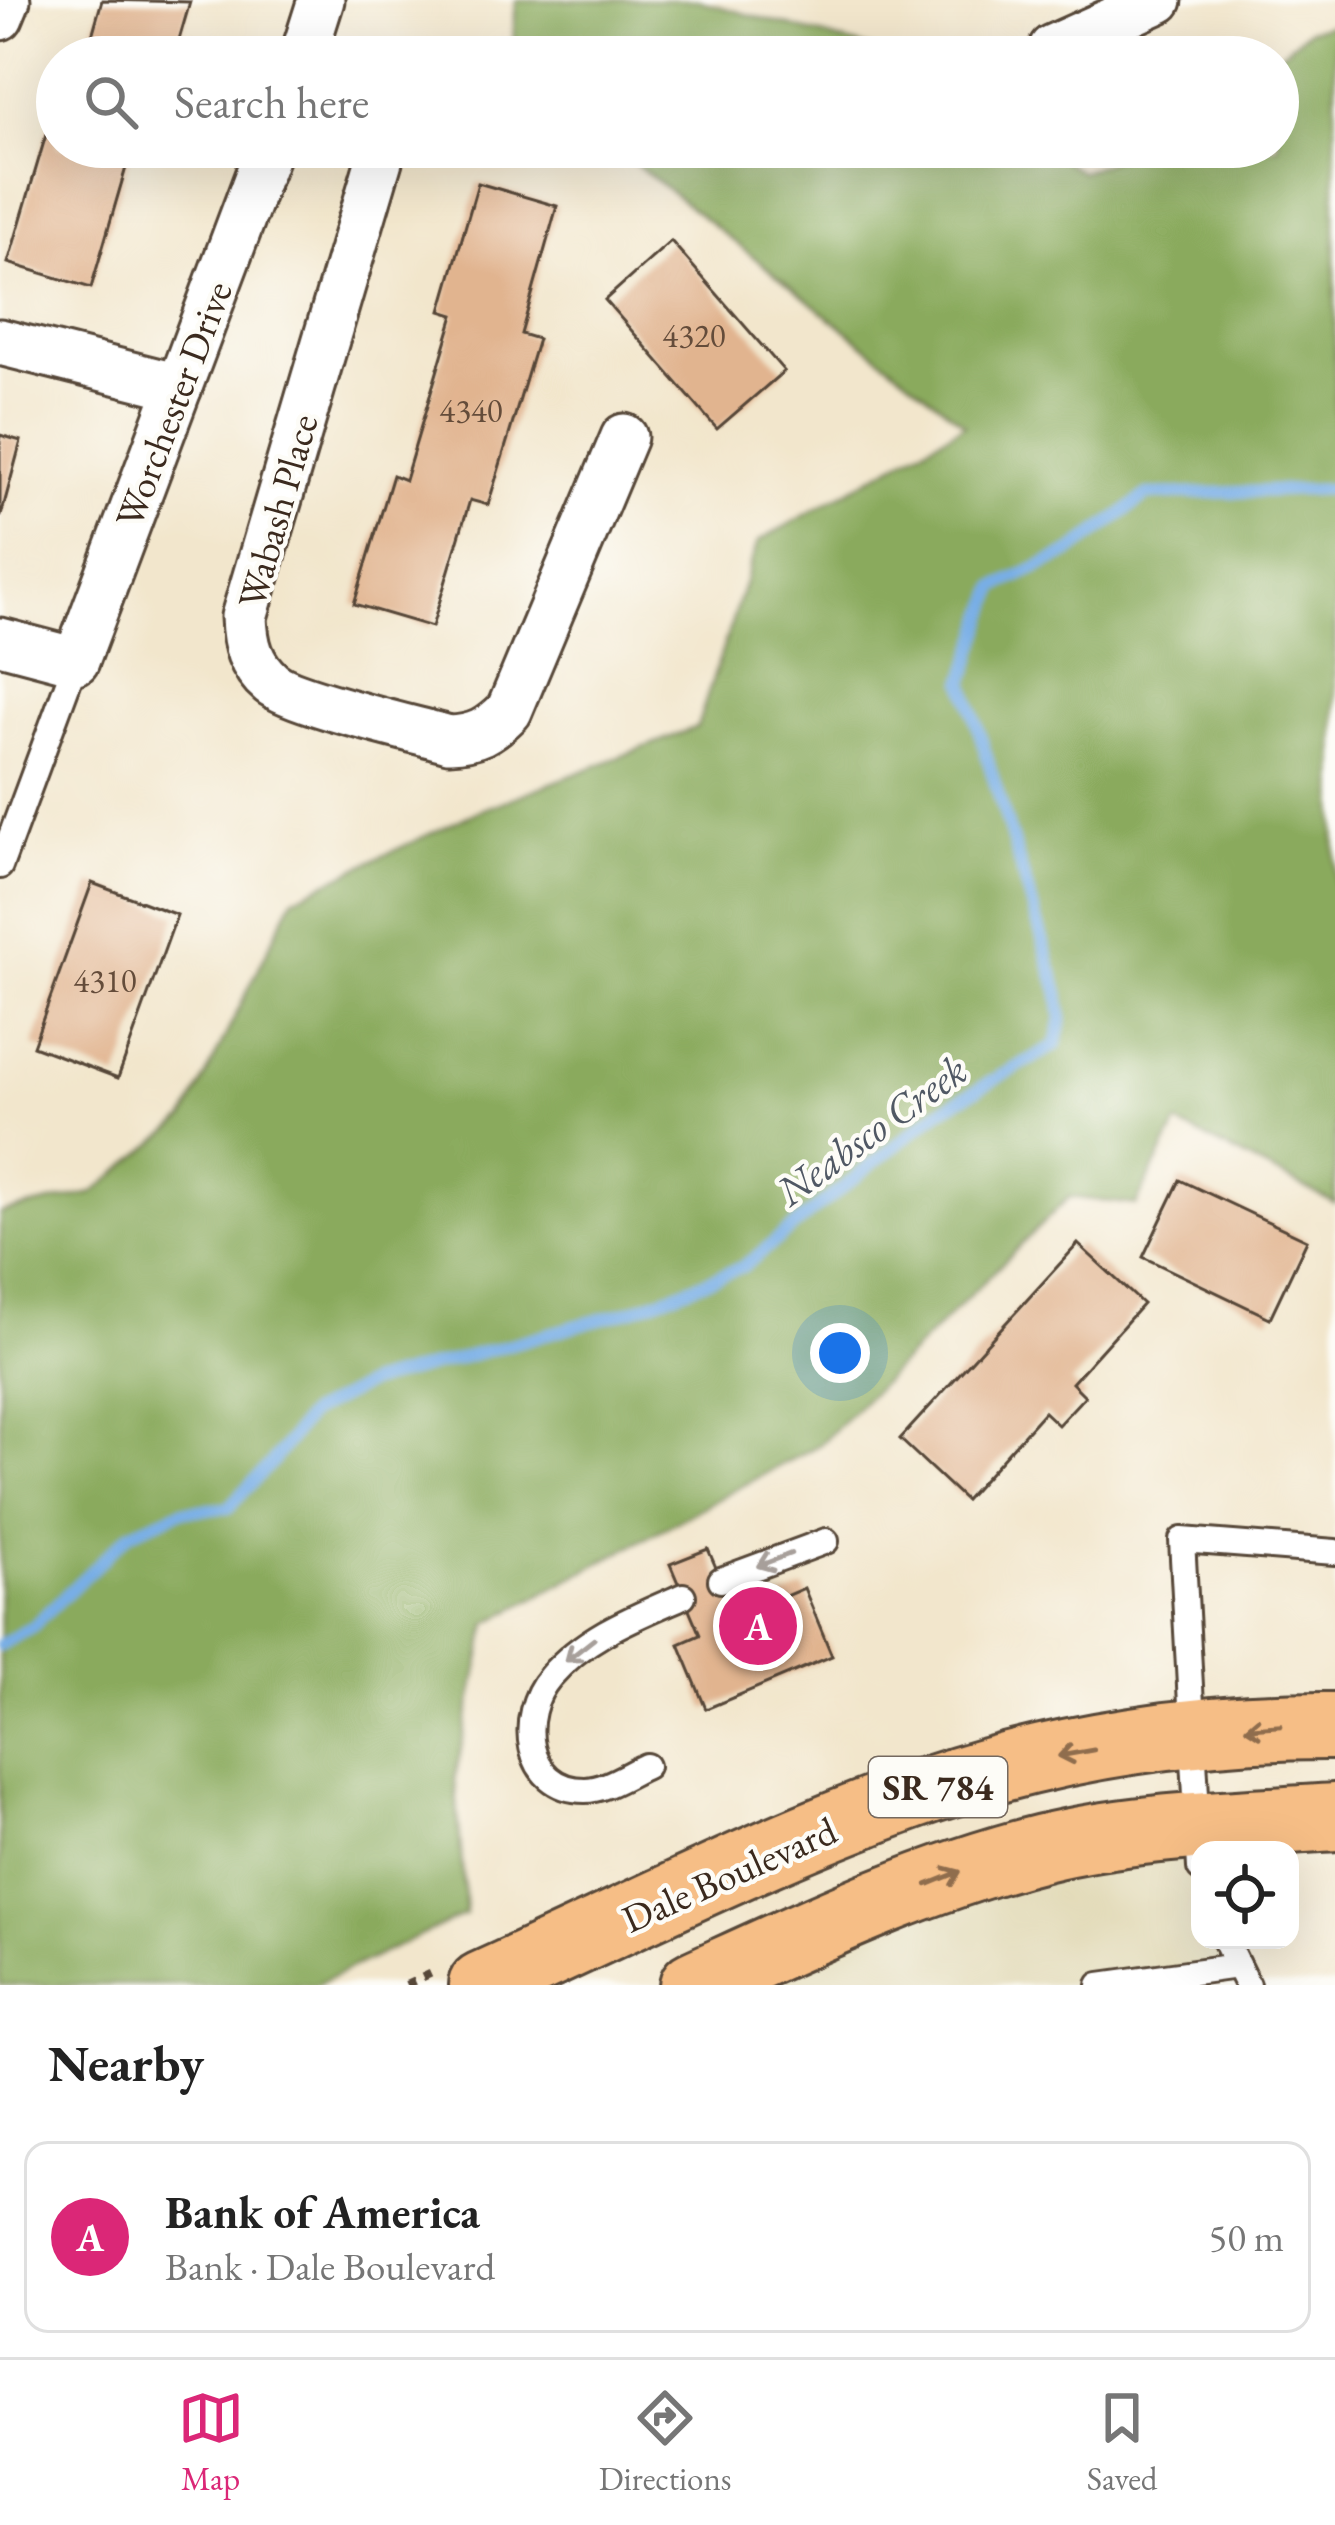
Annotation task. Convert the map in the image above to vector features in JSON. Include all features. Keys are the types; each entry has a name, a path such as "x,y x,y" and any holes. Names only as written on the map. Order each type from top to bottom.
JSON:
{"main road":[{"name":"Dale Boulevard","path":"482,1985 833,1826 937,1788 1043,1759 1192,1732 1335,1726"},
{"name":"SR 784","path":"1229,1841 1335,1817"},
{"name":"SR 784","path":"693,1985 963,1870 1048,1847 1191,1848"}],"street":[{"path":"0,17 7,0"},
{"path":"314,36 321,0"},
{"path":"1079,36 1159,0"},
{"name":"Worchester Drive","path":"76,662 261,168"},
{"name":"Wabash Place","path":"377,168 244,617 245,643 256,667 285,692 448,740 489,731 509,711 624,437"},
{"path":"0,342 179,387"},
{"path":"0,641 76,662"}],"lane":[{"path":"0,866 76,662"},
{"path":"721,1580 826,1540"},
{"path":"1198,1841 1182,1540 1335,1552"},
{"path":"646,1766 598,1788 570,1787 539,1766 529,1746 530,1723 546,1681 581,1647 683,1596"},
{"path":"1100,1985 1242,1976"}],"shaded area":[{"path":"1196,1827 1196,1841 1191,1841 1191,1949 1229,1949 1247,1985 706,1985"}],"green space":[{"path":"697,0 825,36 514,36 516,1"},
{"path":"1335,24 1335,1203 1177,1124 1136,1205 1069,1197 820,1444 488,1623 455,1777 466,1914 315,1985 0,1985 0,1213 93,1193 185,1119 293,898 479,811 697,727 758,542 965,424 641,168 1075,168 1081,172 1091,168 1299,168 1299,38 1308,30"}],"building":[{"path":"102,0 190,2 180,36 92,36"},
{"path":"36,168 126,168 91,288 8,263"},
{"path":"478,183 557,206 521,334 538,339 488,505 470,500 432,627 354,604 393,475 405,480 454,315 441,311"},
{"path":"671,241 784,371 717,429 605,300"},
{"path":"0,435 21,441 1,516 0,516"},
{"path":"92,883 177,915 118,1078 33,1046"},
{"path":"1180,1180 1307,1240 1270,1318 1143,1257"},
{"path":"1078,1244 1143,1304 1072,1383 1085,1396 1058,1425 1044,1412 965,1500 900,1439"},
{"path":"708,1549 737,1617 804,1588 832,1656 706,1709 679,1644 700,1635 670,1564"}],"waterway":[{"name":"Neabsco Creek","path":"0,1645 33,1626 130,1533 181,1511 228,1508 309,1414 368,1384 632,1310 744,1266 939,1111 1056,1045 1062,1019 1059,993 964,682 996,587 1071,552 1147,495 1335,489"}],"place":[{"name":"Bank of America","path":"758,1626"}]}
